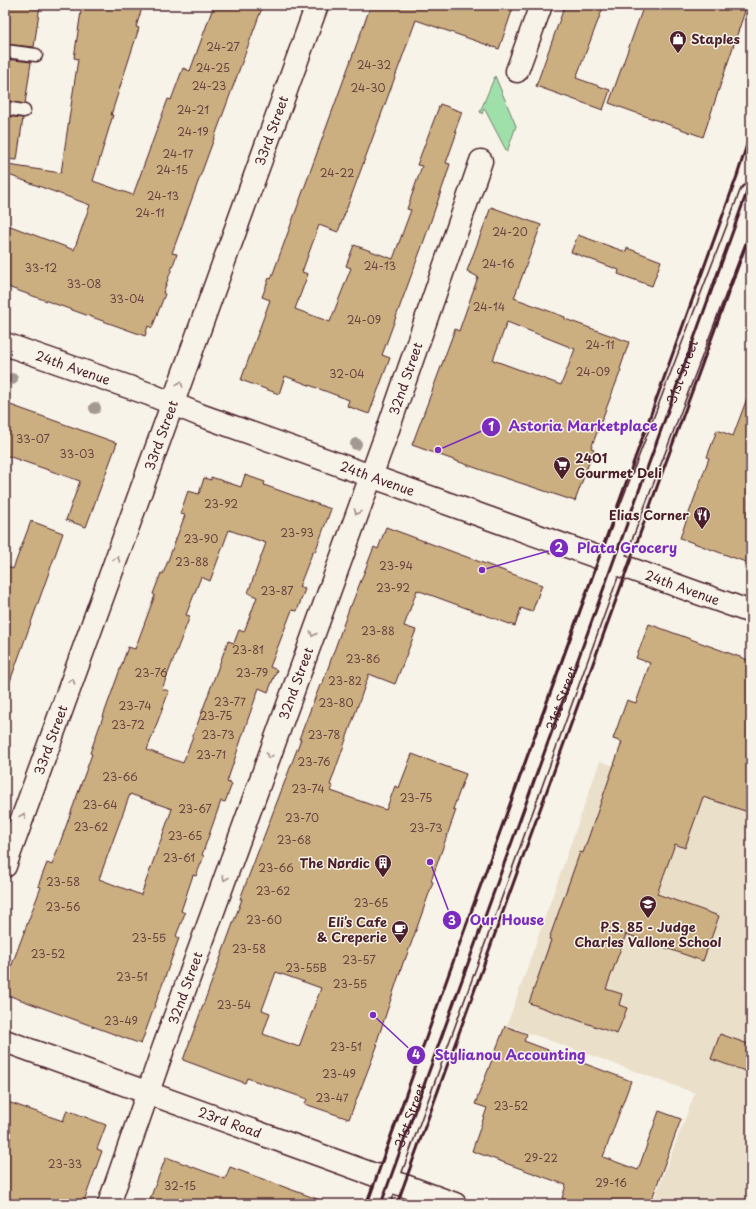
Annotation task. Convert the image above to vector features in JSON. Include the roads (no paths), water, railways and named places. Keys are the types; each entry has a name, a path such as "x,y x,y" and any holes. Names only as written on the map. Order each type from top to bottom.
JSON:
{"street":[{"name":"33rd Street","path":"5,866 317,5"},
{"path":"517,71 542,5"},
{"name":"32nd Street","path":"108,1204 388,427 481,162"},
{"name":"31st Street","path":"378,1204 611,562 751,195"},
{"name":"24th Avenue","path":"5,344 751,612"},
{"name":"23rd Road","path":"5,1041 455,1204"}],"lane":[{"path":"5,51 36,55"},
{"path":"5,108 24,111"}],"railway":[{"path":"367,1204 737,176 751,132"},
{"path":"381,1204 751,181"},
{"path":"397,1204 751,231"}],"place":[{"name":"Staples","path":"678,54"},
{"name":"Astoria Marketplace","path":"438,450"},
{"name":"2401 Gourmet Deli","path":"562,480"},
{"name":"Elias Corner","path":"702,530"},
{"name":"Plata Grocery","path":"482,570"},
{"name":"Our House","path":"430,862"},
{"name":"The Nørdic","path":"383,878"},
{"name":"P.S. 85 - Judge Charles Vallone School","path":"648,919"},
{"name":"Eli’s Cafe & Creperie","path":"400,944"},
{"name":"Stylianou Accounting","path":"373,1015"}]}
